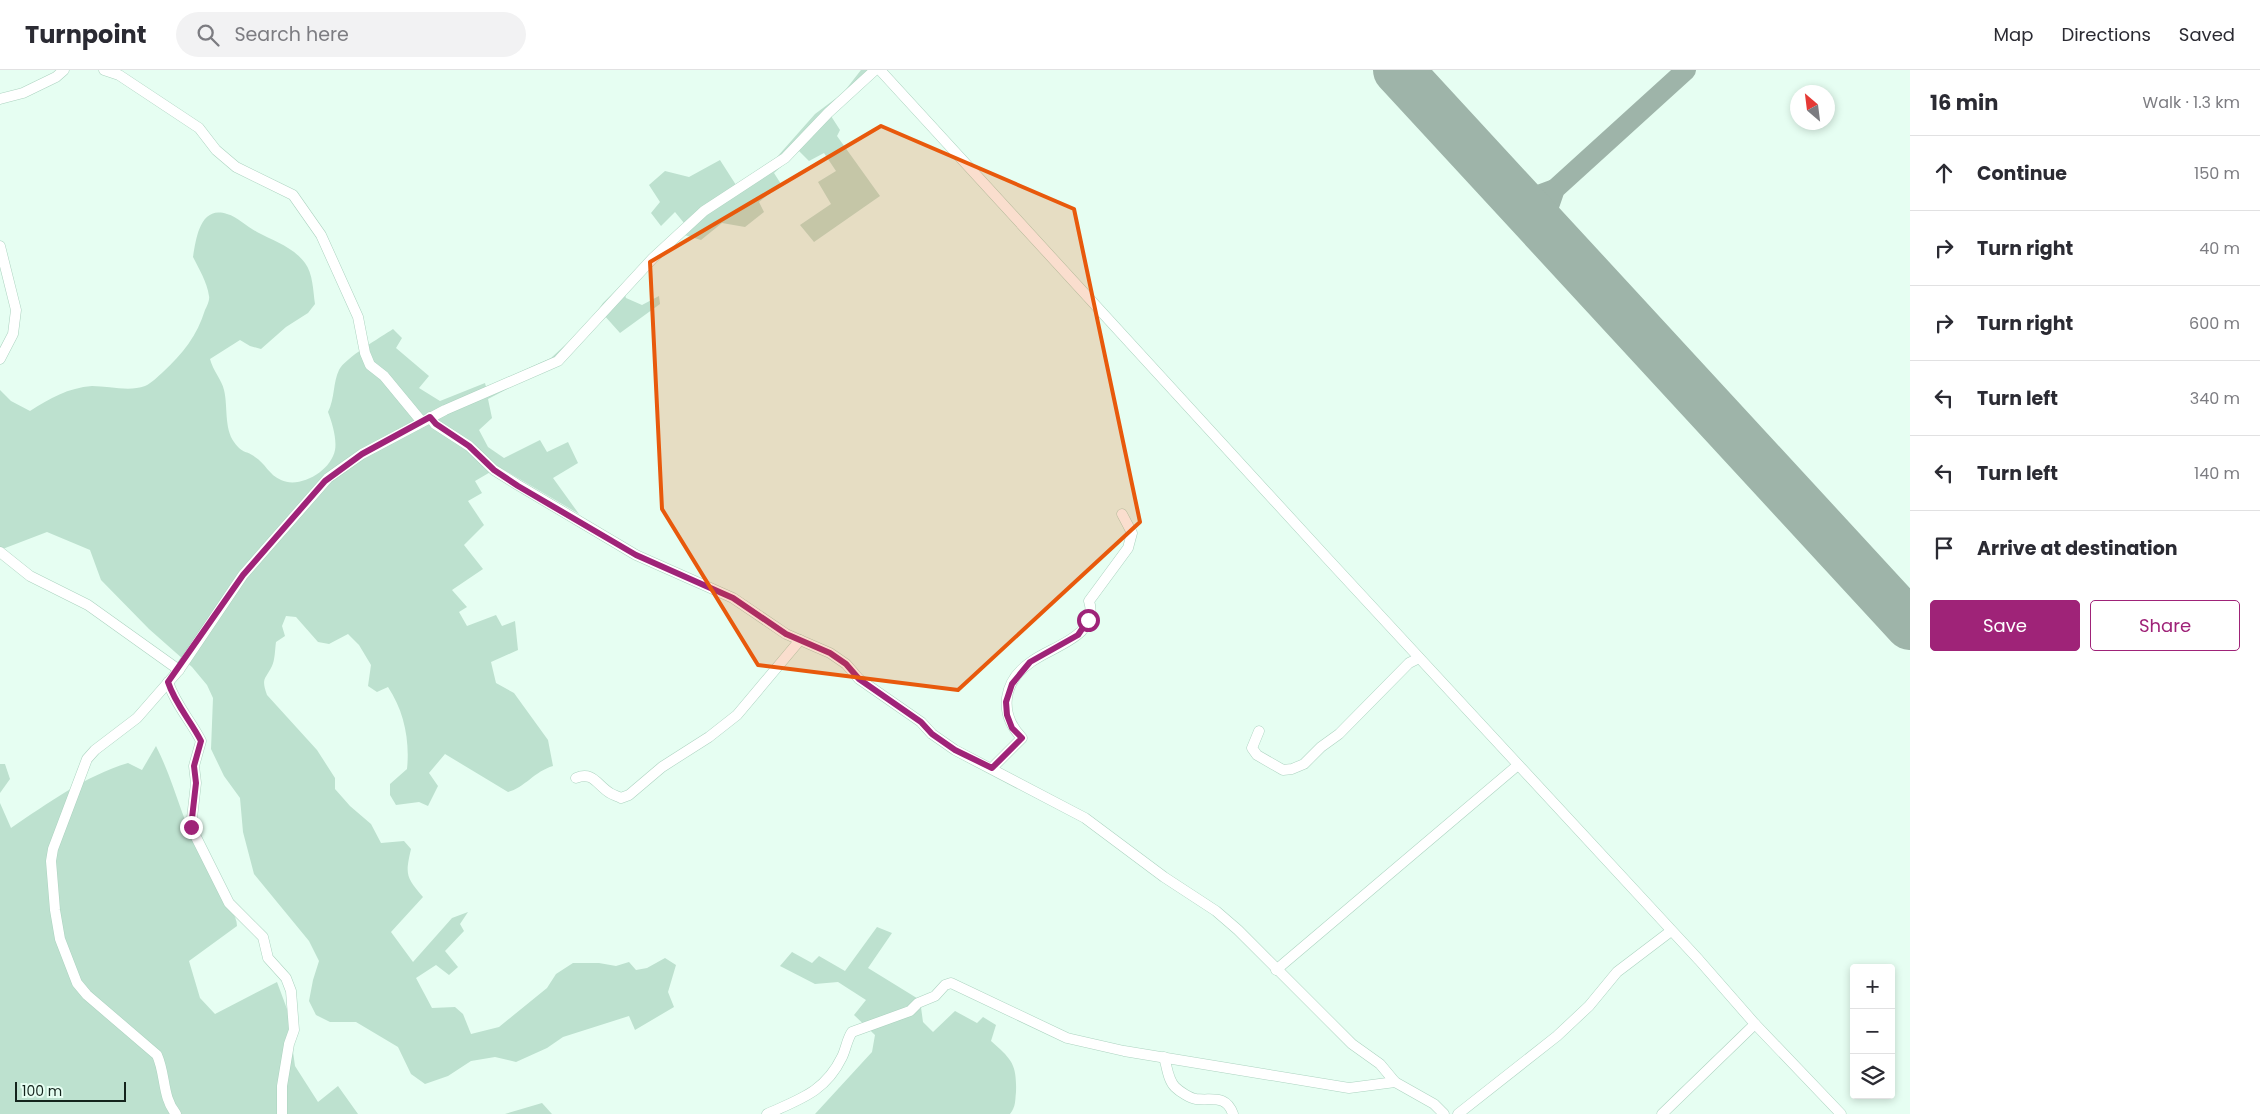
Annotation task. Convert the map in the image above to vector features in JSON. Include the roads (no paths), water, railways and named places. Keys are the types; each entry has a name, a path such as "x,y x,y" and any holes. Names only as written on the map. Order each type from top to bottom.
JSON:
{"street":[{"path":"0,99 23,93 56,77 64,70"},
{"path":"104,70 119,75 199,128 216,150 236,167 293,195 321,235 358,317 365,353 370,365 384,376 426,420 436,424 469,446 494,470 518,486 636,555 733,598 786,634 830,653 846,664 859,679 921,722 932,734 955,750 1085,818 1164,877 1216,911 1238,930 1352,1044 1380,1064 1395,1082 1434,1104 1444,1114"},
{"path":"176,1114 167,1099 157,1055 87,995 77,983 60,939 55,910 51,860 53,849 87,759 95,750 137,718 179,670 243,575 325,481 362,454 426,420 558,362 653,258 704,211 785,158 828,113 875,70"},
{"path":"880,70 1755,1024 1840,1114"},
{"path":"0,246 16,310 13,334 0,359"},
{"path":"992,768 1022,738 1012,728 1007,715 1006,702 1012,684 1030,662 1078,635 1088,620 1091,610 1089,601 1128,548 1132,533 1122,514"},
{"path":"0,552 30,576 88,605 179,670"},
{"path":"576,778 588,776 597,780 609,793 621,798 629,795 662,767 709,737 737,715 800,640"},
{"path":"1259,730 1252,748 1256,755 1283,770 1292,769 1304,764 1321,747 1339,734 1410,663 1419,658"},
{"path":"168,682 177,703 193,724 201,741 194,766 196,783 191,827 229,903 263,937 268,958 286,978 291,991 294,1030 289,1044 282,1086 282,1114"},
{"path":"1276,970 1518,765"},
{"path":"1458,1114 1557,1036 1589,1006 1617,972 1671,931"},
{"path":"767,1114 810,1096 831,1074 842,1057 852,1032 910,1011 918,1004 935,996 946,984 951,983 1067,1038 1124,1052 1350,1088 1395,1082"},
{"path":"1662,1114 1755,1024"},
{"path":"1164,1057 1171,1080 1176,1087 1196,1099 1218,1098 1231,1107 1233,1114"}]}
